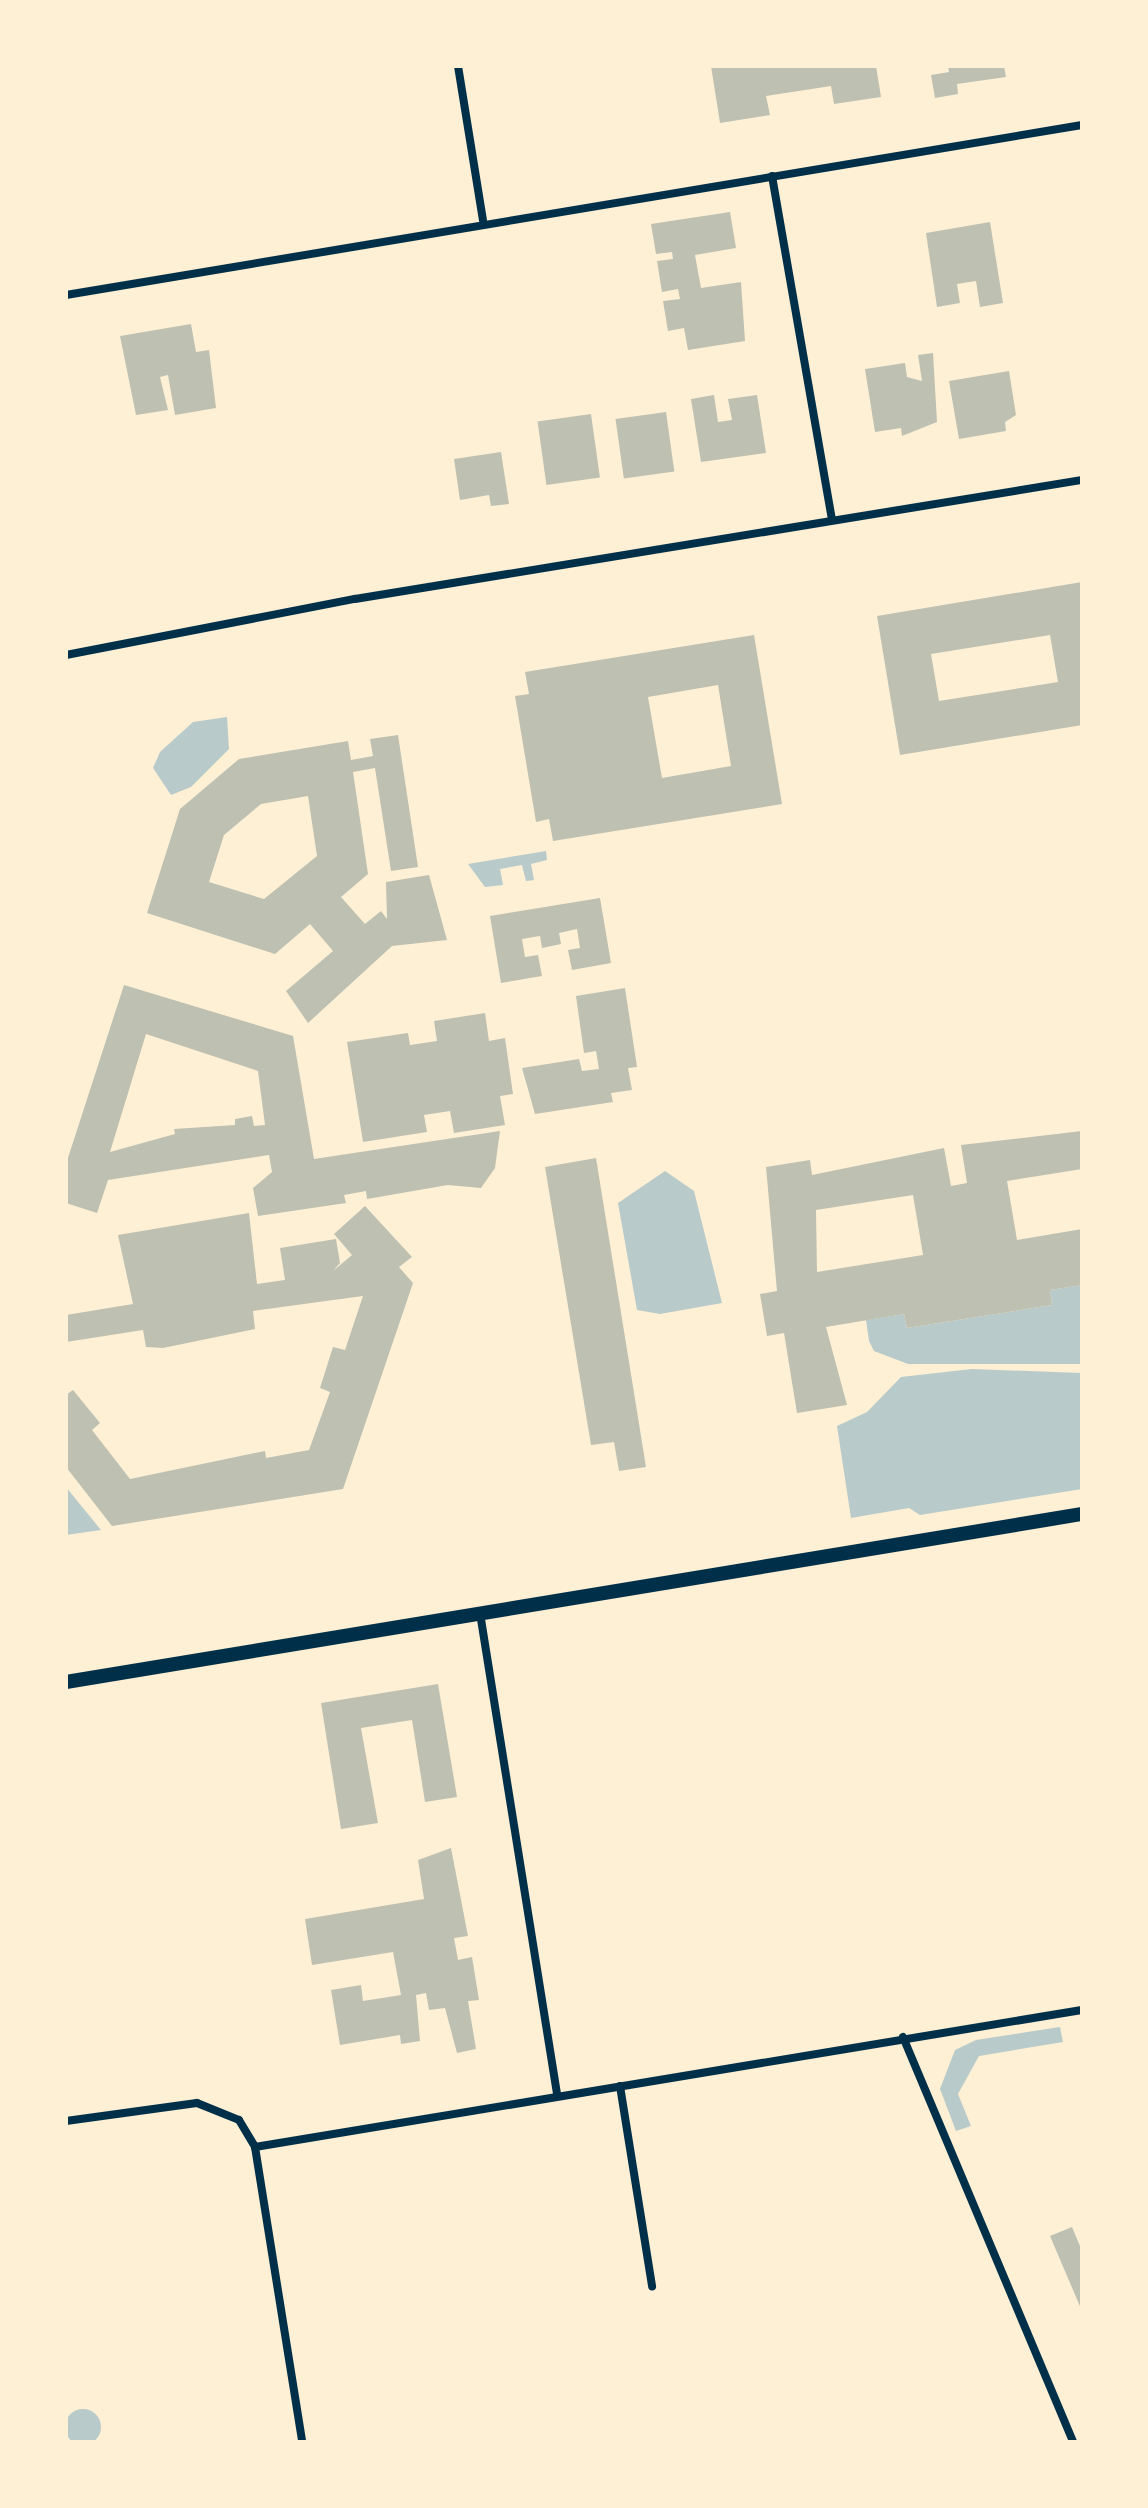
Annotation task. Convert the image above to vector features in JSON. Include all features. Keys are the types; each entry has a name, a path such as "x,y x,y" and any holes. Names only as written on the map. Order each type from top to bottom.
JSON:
{"street":[{"path":"458,66 483,220"},
{"path":"66,295 483,220 1082,125"},
{"path":"772,176 832,519"},
{"path":"66,655 832,519 1082,480"},
{"path":"66,1682 1082,1514"},
{"path":"480,1613 557,2096"},
{"path":"255,2147 903,2037 1082,2010"},
{"path":"903,2037 1073,2442"},
{"path":"620,2086 652,2286"},
{"path":"66,2121 197,2103 239,2120 255,2147 302,2442"}],"shaded area":[{"path":"227,717 229,749 191,787 171,795 153,768 160,752 193,722"},
{"path":"546,851 547,860 531,864 534,880 526,881 522,865 500,869 503,885 485,887 468,864"},
{"path":"665,1171 694,1191 722,1303 660,1314 637,1310 618,1203"},
{"path":"1082,1285 1082,1364 908,1364 874,1351 869,1341 866,1320 904,1314 907,1328 1052,1305 1050,1290"},
{"path":"972,1369 1082,1373 1082,1489 920,1515 909,1508 851,1518 837,1426 867,1412 901,1377"},
{"path":"66,1487 101,1530 66,1535"},
{"path":"1060,2027 1063,2042 979,2056 958,2094 971,2126 956,2131 940,2089 955,2050 976,2040"},
{"path":"83,2409 96,2414 101,2427 96,2440 83,2445 70,2440 65,2427 70,2414"}],"building":[{"path":"711,66 876,66 881,97 834,104 831,86 766,96 770,115 720,123"},
{"path":"948,66 1004,66 1006,77 957,84 958,94 935,98 931,75 949,72"},
{"path":"730,212 736,248 695,255 701,288 741,282 745,341 688,350 684,328 668,331 663,301 680,299 678,289 662,292 657,261 673,259 672,252 656,254 651,224"},
{"path":"990,222 1003,303 980,307 976,281 957,284 960,303 937,307 926,233"},
{"path":"191,324 196,352 209,350 216,408 175,415 168,375 160,377 168,410 136,415 120,336"},
{"path":"933,353 937,422 902,436 901,428 875,432 865,369 905,363 907,377 922,381 918,355"},
{"path":"1009,371 1016,415 1005,422 1006,431 959,439 949,381"},
{"path":"714,395 718,422 732,420 728,399 757,395 766,453 701,462 691,399"},
{"path":"666,412 674,471 624,479 615,419"},
{"path":"591,414 600,477 546,485 538,422"},
{"path":"501,452 509,504 491,506 489,495 460,500 454,459"},
{"path":"1082,582 1082,725 900,755 877,616","holes":["1050,635 1058,682 939,701 931,654"]},
{"path":"754,635 782,804 553,841 549,819 536,822 515,696 529,694 525,672","holes":["718,685 731,766 662,778 648,697"]},
{"path":"398,735 418,867 391,871 375,768 353,772 368,874 341,897 365,924 381,911 387,919 386,882 429,875 447,940 392,946 308,1023 286,991 333,951 310,924 275,954 147,913 180,809 239,759 348,741 351,760 373,756 370,739","holes":["308,796 317,856 264,899 209,882 224,835 261,804"]},
{"path":"600,898 611,963 572,970 568,950 580,948 577,929 559,933 561,944 542,948 540,936 522,939 525,957 538,955 542,976 501,983 490,916"},
{"path":"124,985 293,1036 314,1159 500,1131 495,1168 481,1188 448,1185 367,1199 366,1191 344,1195 346,1203 258,1216 253,1188 272,1172 269,1155 108,1180 97,1213 66,1203 66,1164","holes":["146,1034 258,1071 265,1125 254,1126 252,1116 235,1119 235,1125 174,1129 175,1134 110,1152"]},
{"path":"625,988 637,1067 628,1068 632,1090 611,1093 613,1102 535,1114 522,1068 579,1059 582,1071 599,1069 596,1051 584,1053 576,996"},
{"path":"485,1013 489,1041 505,1038 513,1094 500,1096 505,1125 454,1133 450,1111 424,1115 427,1132 363,1142 347,1042 408,1033 410,1045 437,1041 434,1021"},
{"path":"1082,1131 1082,1169 1007,1181 1017,1240 1082,1229 1082,1285 1050,1290 1052,1305 907,1328 904,1314 826,1327 847,1405 797,1413 784,1333 767,1336 760,1294 777,1291 766,1167 810,1160 812,1175 944,1148 951,1186 967,1183 961,1145","holes":["913,1195 923,1255 817,1272 816,1210"]},
{"path":"596,1158 646,1467 619,1471 614,1442 591,1445 545,1167"},
{"path":"365,1206 412,1257 399,1267 413,1283 343,1489 112,1526 66,1467 66,1395 73,1390 100,1423 92,1430 130,1479 265,1451 266,1458 309,1450 330,1392 320,1388 333,1347 345,1350 363,1296 253,1311 255,1329 163,1348 146,1347 143,1330 66,1342 66,1315 133,1304 118,1235 249,1213 257,1284 285,1280 280,1248 336,1239 340,1263 333,1271 352,1255 334,1234"},
{"path":"438,1684 457,1797 425,1802 412,1720 361,1728 378,1823 341,1829 321,1703"},
{"path":"451,1848 468,1936 454,1938 458,1960 472,1957 479,2000 468,2001 476,2049 457,2053 445,2008 429,2010 426,1993 416,1995 420,2041 401,2044 400,2035 340,2045 331,1990 361,1985 363,2001 401,1995 393,1952 312,1965 305,1919 424,1899 418,1860"},
{"path":"1072,2227 1082,2251 1082,2311 1050,2236"}]}
